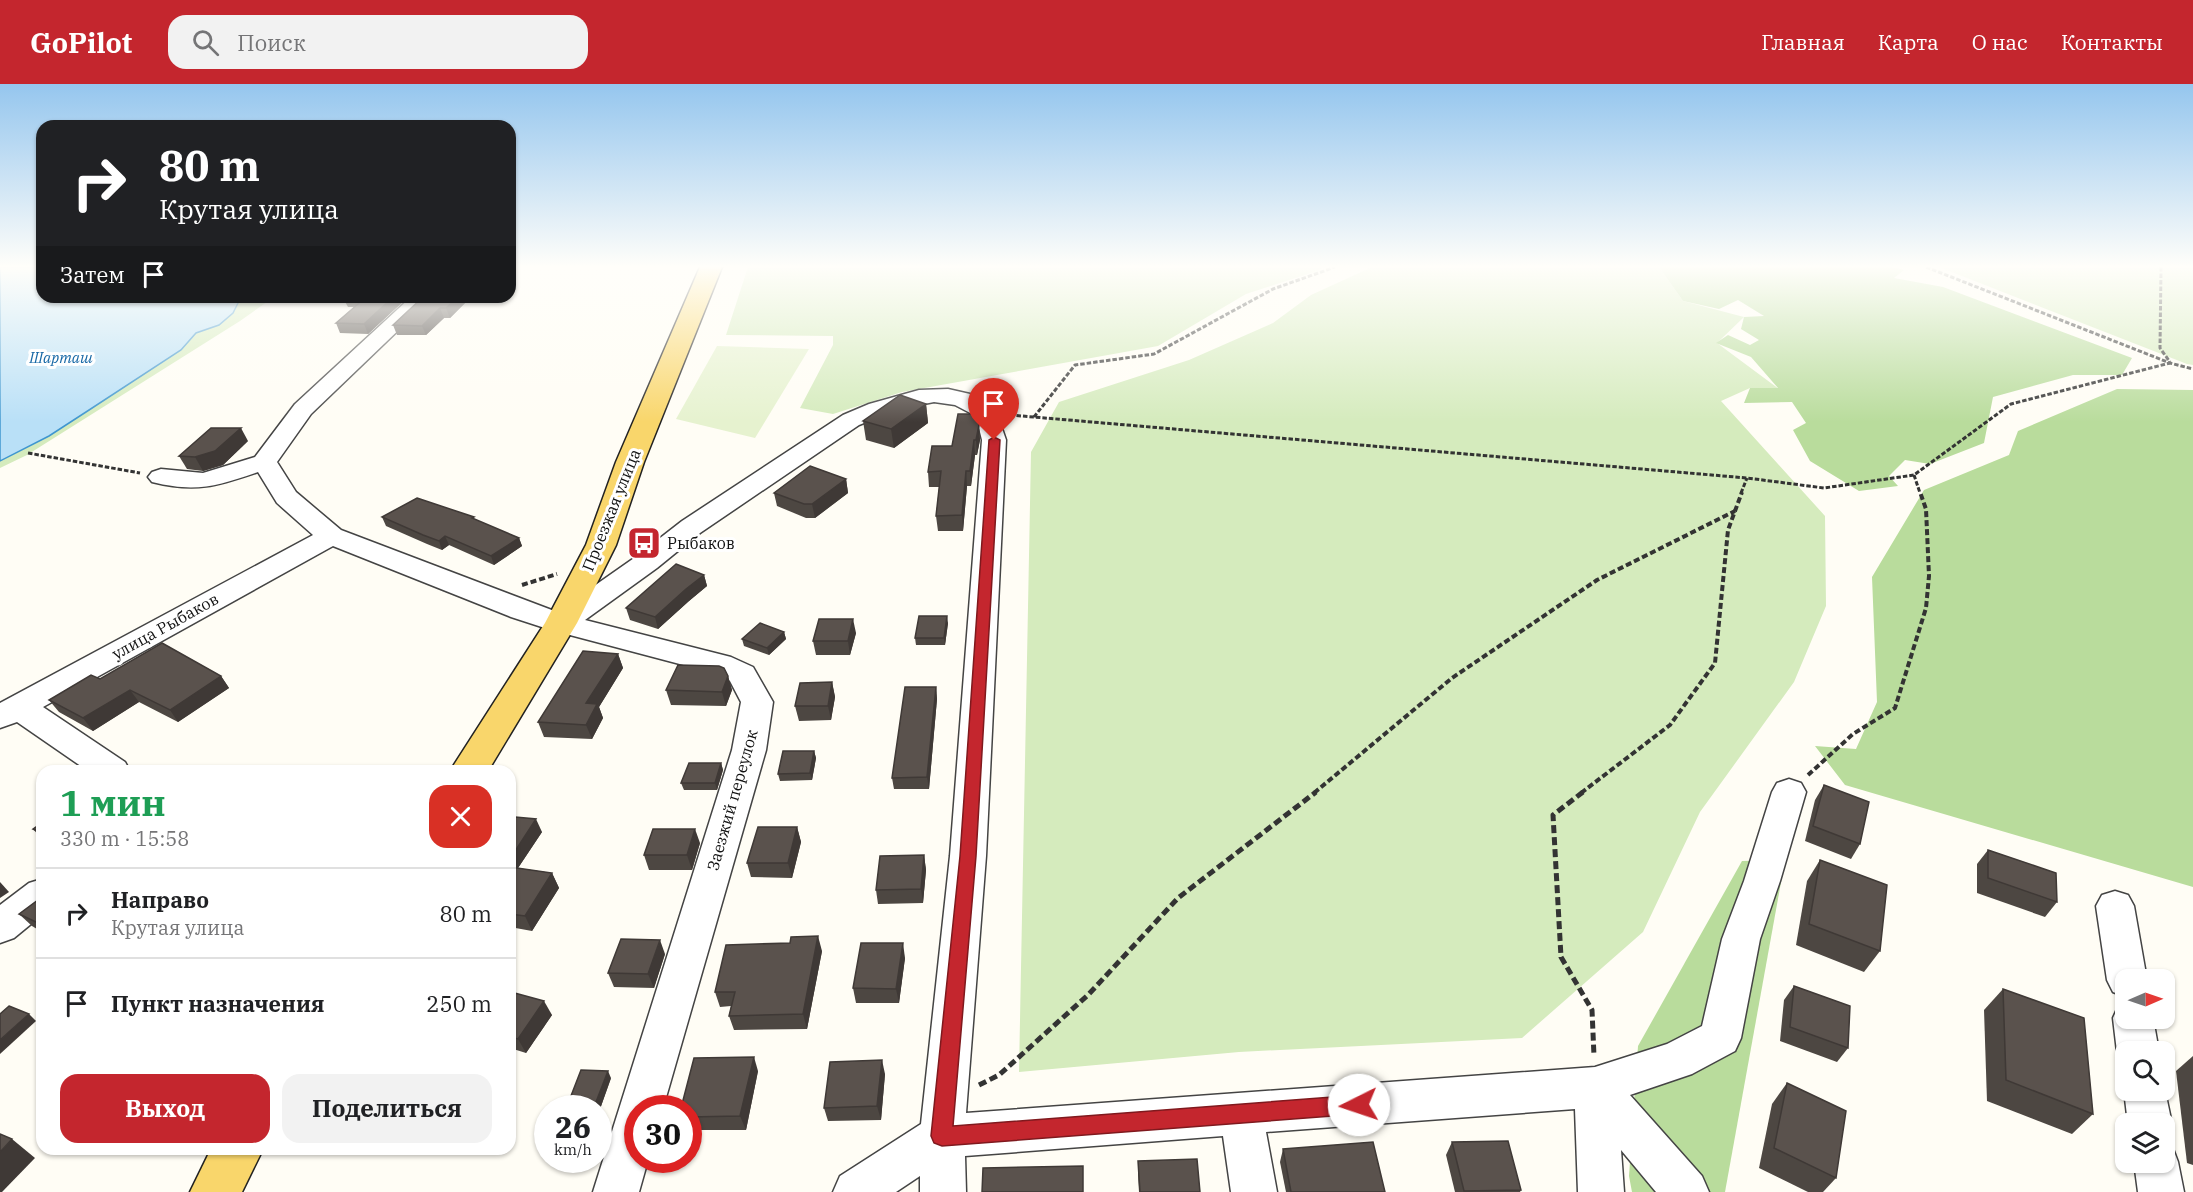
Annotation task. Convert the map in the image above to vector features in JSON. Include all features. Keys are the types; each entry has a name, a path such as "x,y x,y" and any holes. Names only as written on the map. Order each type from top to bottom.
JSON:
{"main road":[{"name":"Проезжая улица","path":"473,765 561,623 601,545 630,462 690,319"},
{"path":"215,1192 235,1155"}],"street":[{"path":"161,477 205,482 264,462 303,409 400,319"},
{"path":"561,623 691,527 851,420 877,408 938,396 962,399 987,413 994,440 968,856 943,1119 943,1192"},
{"name":"Заезжий переулок","path":"264,462 286,498 331,536 561,623 720,664 742,674 757,702 749,750 645,1095"},
{"name":"улица Рыбаков","path":"10,712 331,536"},
{"path":"10,712 103,765"},
{"path":"856,1192 943,1119 1241,1114 1595,1087 1677,1060 1720,1038 1740,939 1762,881 1789,792"},
{"path":"0,927 36,899"},
{"path":"2115,906 2125,969"},
{"path":"1595,1087 1600,1192"},
{"path":"1595,1087 1686,1192"},
{"path":"1241,1114 1254,1192"},
{"path":"616,1192 624,1166"},
{"path":"2158,1173 2161,1192"}],"path":[{"path":"1033,417 1075,365 1154,354 1219,319"},
{"path":"2057,319 2170,363 2193,369"},
{"path":"2160,319 2160,348 2170,363"},
{"path":"987,413 1748,478 1824,488 1914,475 2011,404 2170,363"},
{"path":"28,453 161,477"},
{"path":"1789,792 1853,734 1894,708 1926,608 1929,576 1926,509 1914,475"},
{"path":"1595,1087 1592,1010 1561,957 1553,815 1670,725 1715,663 1728,530 1748,478"},
{"path":"943,1119 999,1075 1088,995 1178,898 1305,801 1452,678 1597,580 1735,510"},
{"path":"482,594 567,572"}],"green space":[{"path":"224,319 243,319 27,455 0,468 0,461 49,436 181,350 196,333 219,325"},
{"path":"731,319 1204,319 1158,346 902,392 833,414 800,408 833,345 833,336 726,335"},
{"path":"1279,319 1742,319 1717,343 1779,389 1750,388 1721,401 1825,516 1826,606 1794,682 1700,812 1643,932 1522,1038 1239,1052 1019,1072 1031,452 1059,402 1189,360"},
{"path":"1744,319 2027,319 2132,358 2122,375 2073,375 1993,397 1984,443 1930,464 1905,460 1889,476 1898,486 1859,491 1810,461 1793,430 1806,423 1792,402 1744,403 1750,388 1778,388 1751,357 1716,343 1728,335 1750,345 1759,340 1741,329"},
{"path":"2071,319 2193,319 2193,365"},
{"path":"717,346 809,349 755,438 676,419"},
{"path":"2117,389 2193,390 2193,887 1845,785 1815,746 1856,749 1877,702 1872,577 1924,490 2009,455 2018,431"},
{"path":"1785,860 1725,1192 1632,1192 1629,1176 1638,1046 1742,861"}],"water":[{"name":"Шарташ","path":"0,319 226,319 219,325 196,333 181,350 49,436 0,461"}],"building":[{"path":"341,319 370,319 364,324 336,323"},
{"path":"400,319 429,319 422,326 393,325"},
{"path":"900,395 926,404 891,429 863,421"},
{"path":"958,414 976,414 979,425 976,440 974,440 970,471 966,471 962,515 936,516 941,471 928,472 932,446 952,446"},
{"path":"211,428 241,428 215,451 195,457 179,456"},
{"path":"810,466 846,479 812,504 804,504 774,493"},
{"path":"417,498 474,517 472,518 519,538 491,556 445,536 439,541 382,517"},
{"path":"676,564 704,575 655,617 626,608"},
{"path":"919,616 947,616 944,638 915,638"},
{"path":"819,619 853,619 848,641 813,641"},
{"path":"760,623 784,632 767,648 742,639"},
{"path":"162,643 221,676 170,710 130,690 83,718 49,700 91,675 100,679"},
{"path":"583,651 618,654 586,703 597,704 586,725 538,722"},
{"path":"678,665 724,668 728,676 722,692 666,690"},
{"path":"832,682 828,706 795,706 800,683"},
{"path":"905,687 936,687 927,777 892,778"},
{"path":"783,751 814,751 810,773 778,774"},
{"path":"689,763 721,763 715,783 681,783"},
{"path":"1824,785 1869,802 1860,844 1813,826"},
{"path":"516,817 536,819 516,850"},
{"path":"758,827 797,827 788,863 747,863"},
{"path":"653,829 695,829 687,855 644,855"},
{"path":"1988,850 2056,873 2057,902 1988,878"},
{"path":"924,855 921,889 876,890 880,856"},
{"path":"1820,860 1887,885 1880,951 1809,924"},
{"path":"516,868 552,873 525,916 516,915"},
{"path":"36,901 36,922 19,914"},
{"path":"818,936 803,1014 729,1016 735,992 715,992 726,945 790,943 791,937"},
{"path":"621,939 660,940 648,974 608,973"},
{"path":"861,943 903,943 896,989 853,988"},
{"path":"1794,986 1850,1006 1848,1048 1790,1027"},
{"path":"2003,989 2084,1018 2093,1114 2006,1080"},
{"path":"516,993 544,1001 518,1039 516,1038"},
{"path":"9,1006 29,1014 0,1040 0,1014"},
{"path":"754,1057 740,1116 702,1117 702,1095 684,1095 694,1058"},
{"path":"882,1060 877,1106 824,1108 830,1062"},
{"path":"581,1070 608,1071 599,1095 571,1095"},
{"path":"1787,1083 1846,1111 1836,1178 1774,1148"},
{"path":"0,1134 12,1139 0,1152"},
{"path":"1508,1141 1521,1190 1464,1191 1452,1142"},
{"path":"1373,1142 1385,1192 1291,1192 1283,1149"},
{"path":"1197,1159 1200,1192 1140,1192 1138,1161"},
{"path":"1083,1166 1083,1192 982,1192 983,1168"}],"place":[{"name":"Рыбаков","path":"644,543"}],"route":[{"path":"994,440 968,856 942,1136 1359,1105"}]}
